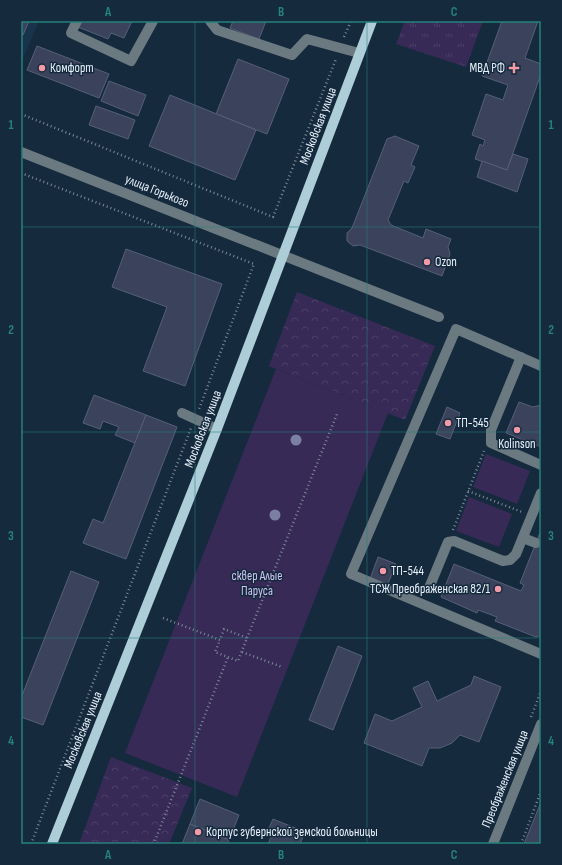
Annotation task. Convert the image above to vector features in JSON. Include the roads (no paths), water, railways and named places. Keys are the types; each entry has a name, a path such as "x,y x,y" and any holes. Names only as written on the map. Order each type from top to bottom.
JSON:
{"main road":[{"name":"Московская улица","path":"52,844 217,430 372,21"}],"street":[{"path":"76,21 71,33 131,61 153,21"},
{"path":"210,21 217,30 292,56 307,39 360,53"},
{"name":"улица Горького","path":"21,152 439,317"},
{"path":"541,366 456,329 351,574 541,654"},
{"path":"521,357 491,430 490,438 491,443 541,465"},
{"path":"182,413 217,430"},
{"path":"429,588 448,542 454,541 503,561 510,560 516,554 540,499"},
{"path":"523,538 536,543"},
{"name":"Преображенская улица","path":"492,844 541,724"}],"place":[{"name":"Комфорт","path":"42,68"},
{"name":"МВД РФ","path":"514,68"},
{"name":"Ozon","path":"427,262"},
{"name":"ТП-545","path":"448,423"},
{"name":"Kolinson","path":"517,430"},
{"name":"ТП-544","path":"383,571"},
{"name":"ТСЖ Преображенская 82/1","path":"498,589"},
{"name":"Корпус губернской земской больницы","path":"198,832"}],"park label":[{"name":"сквер Алые Паруса","path":"257,584"}]}
